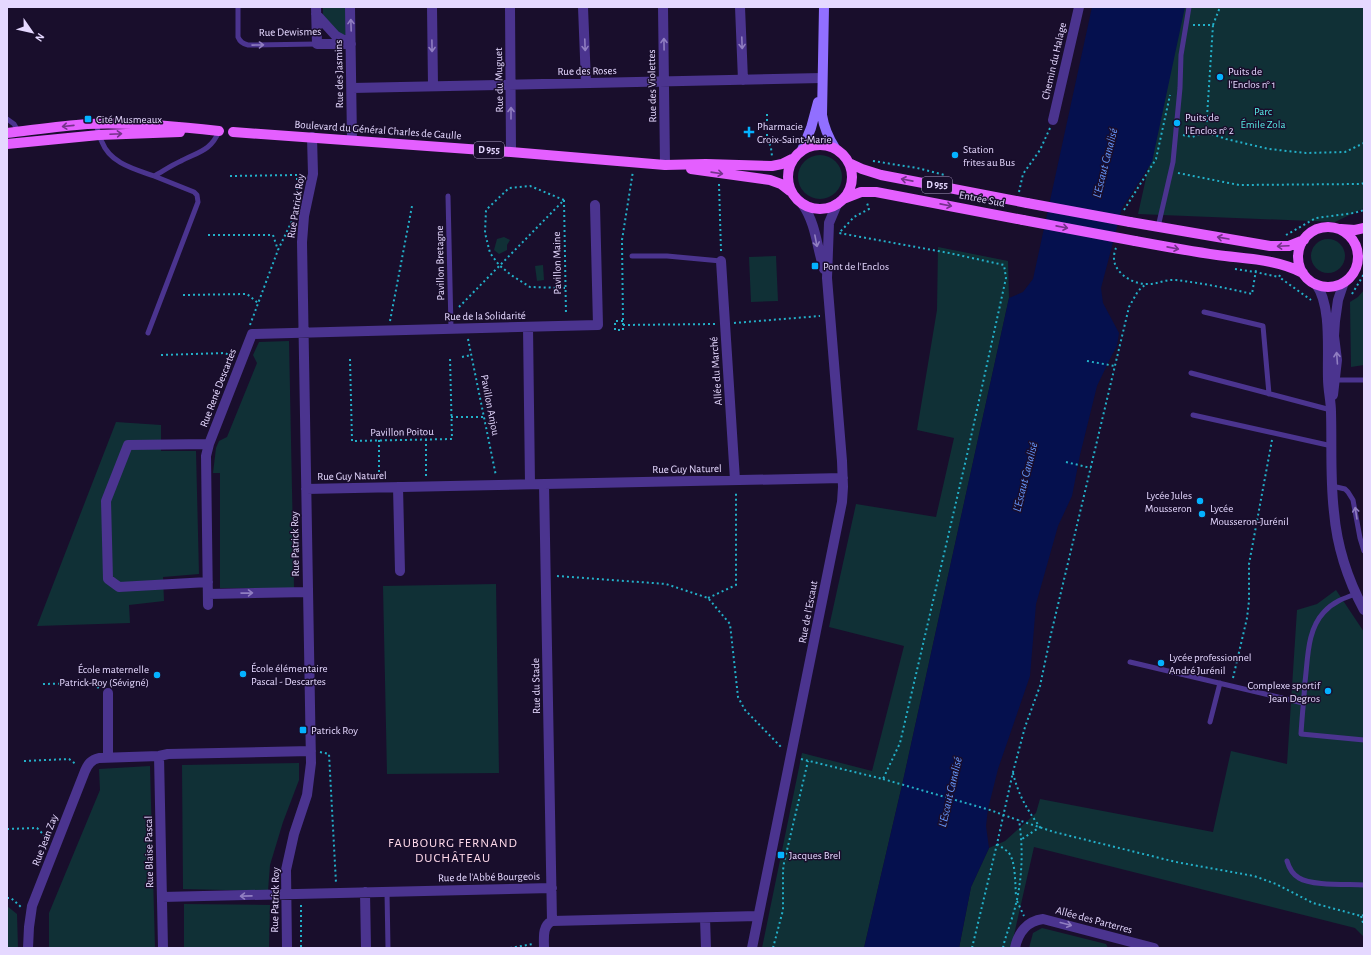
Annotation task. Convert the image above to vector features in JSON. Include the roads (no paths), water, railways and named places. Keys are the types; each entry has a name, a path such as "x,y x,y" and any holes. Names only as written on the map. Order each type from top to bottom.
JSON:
{"main road":[{"name":"D 955","path":"7,133 96,124 161,125 219,131"},
{"name":"D 955","path":"7,144 99,135 219,131"},
{"name":"Boulevard du Général Charles de Gaulle","path":"233,132 665,164 772,166 782,164 792,159"},
{"path":"821,144 835,148 842,153 849,163 852,173 852,182 848,192 840,202 829,208 820,209 803,205 790,191 787,182 787,173 792,159 802,150 811,145 821,144"},
{"name":"Entrée Sud","path":"849,163 862,169 881,174 1158,227"},
{"name":"Boulevard du Général Charles de Gaulle","path":"665,164 770,180 781,184 790,191"},
{"name":"Entrée Sud","path":"840,202 861,192 876,192 1201,253 1267,262 1289,267 1304,273"},
{"name":"D 955","path":"1158,227 1270,246 1289,246 1304,240"},
{"path":"1364,228 1355,230 1323,227 1310,233 1304,240 1298,257 1300,265 1309,280 1316,284 1328,287 1344,282 1353,273 1364,252"},
{"path":"1341,229 1354,240 1357,248 1358,261"}],"street":[{"name":"Rue des Jasmins","path":"350,7 352,140"},
{"path":"432,7 433,86"},
{"name":"Rue du Muguet","path":"510,7 511,152"},
{"path":"583,7 586,83"},
{"name":"Rue des Violettes","path":"663,7 665,164"},
{"path":"740,7 743,80"},
{"path":"824,7 822,115 823,123 835,148"},
{"name":"Chemin du Halage","path":"1053,120 1079,7"},
{"path":"316,10 317,44"},
{"path":"316,10 336,36 351,44"},
{"name":"Rue Dewismes","path":"317,44 351,44"},
{"name":"Rue des Roses","path":"352,88 743,80 822,82"},
{"path":"802,150 815,114 822,82"},
{"name":"D 955","path":"219,131 233,132"},
{"name":"Rue Patrick Roy","path":"286,948 285,895 287,862 309,787 311,770 302,237 304,216 313,174 312,137"},
{"name":"Rue de l'Escaut","path":"752,948 843,495 843,478 827,278 828,223 840,202"},
{"name":"Rue de la Solidarité","path":"252,334 598,325 595,205"},
{"name":"Rue de l'Escaut","path":"803,205 812,219 818,249 827,278"},
{"name":"Allée du Marché","path":"721,261 735,480"},
{"path":"1332,380 1337,360 1334,336 1335,321 1338,300 1344,282"},
{"path":"1316,284 1322,296 1325,307 1332,380 1332,486 1334,513 1338,539 1345,565 1364,610"},
{"path":"528,327 530,484"},
{"name":"Rue René Descartes","path":"208,605 205,462 209,444 252,334"},
{"path":"208,582 119,587 108,579 106,501 128,445 209,444"},
{"name":"Rue Guy Naturel","path":"306,489 843,478"},
{"name":"Rue du Stade","path":"544,484 552,888"},
{"name":"Rue Guy Naturel","path":"398,487 400,571"},
{"path":"208,594 308,592"},
{"path":"108,693 108,757"},
{"name":"Rue Jean Zay","path":"28,948 30,914 85,771 90,762 94,759 108,757 159,756 168,754 311,751"},
{"name":"Rue Blaise Pascal","path":"159,756 163,948"},
{"name":"Rue de l'Abbé Bourgeois","path":"285,895 302,893 552,888 552,921"},
{"path":"365,892 366,948"},
{"path":"162,898 285,895"},
{"path":"544,945 547,924 552,921 758,916"},
{"path":"705,918 706,948"},
{"name":"Allée des Parterres","path":"1015,948 1018,936 1029,924 1038,920 1049,920 1124,944 1154,948"}],"lane":[{"name":"Rue Dewismes","path":"238,7 238,37 244,44 317,44"},
{"path":"1158,227 1171,171 1180,88 1181,55 1189,7"},
{"path":"7,120 14,124 18,132 20,142"},
{"path":"96,124 105,149 114,158 132,168 194,192 198,198 198,202 148,333"},
{"path":"154,176 210,146 214,142 219,131"},
{"name":"Pavillon Bretagne","path":"448,196 451,328"},
{"path":"632,256 667,256 721,261"},
{"path":"1204,312 1263,326 1269,394"},
{"path":"1191,373 1331,410"},
{"path":"1332,380 1364,380"},
{"path":"1194,415 1332,446"},
{"path":"1332,486 1345,489 1353,500 1364,551"},
{"path":"1356,594 1342,599 1330,606 1316,623 1308,650 1301,734 1364,740"},
{"path":"1130,662 1303,703"},
{"path":"1210,722 1220,683"},
{"path":"1287,860 1288,867 1294,875 1308,882 1364,885"},
{"path":"387,892 388,948"}],"water":[{"name":"L'Escaut Canalisé","path":"1092,7 1185,7 1152,162 1122,208 1101,288 1103,303 1119,333 1117,346 1097,386 1080,455 1072,496 1058,526 1036,604 1030,676 998,769 988,809 986,826 989,848 971,887 959,948 864,948 903,781 1009,298 1023,292 1033,279"}],"place":[{"name":"Puits de l'Enclos n° 1","path":"1220,77"},
{"name":"Cité Musmeaux","path":"88,119"},
{"name":"Puits de l'Enclos n° 2","path":"1177,123"},
{"name":"Pharmacie Croix-Saint-Marie","path":"749,132"},
{"name":"Station frites au Bus","path":"955,155"},
{"name":"Pont de l'Enclos","path":"815,266"},
{"name":"Lycée Jules Mousseron","path":"1200,501"},
{"name":"Lycée Mousseron-Jurénil","path":"1202,514"},
{"name":"Lycée professionnel André Jurénil","path":"1161,663"},
{"name":"École élémentaire Pascal - Descartes","path":"243,674"},
{"name":"École maternelle Patrick-Roy (Sévigné)","path":"157,675"},
{"name":"Complexe sportif Jean Degros","path":"1328,691"},
{"name":"Patrick Roy","path":"303,730"},
{"name":"Jacques Brel","path":"781,855"}],"district":[{"name":"FAUBOURG FERNAND DUCHÂTEAU","path":"453,850"}],"park label":[{"name":"Parc Émile Zola","path":"1263,117"}]}
